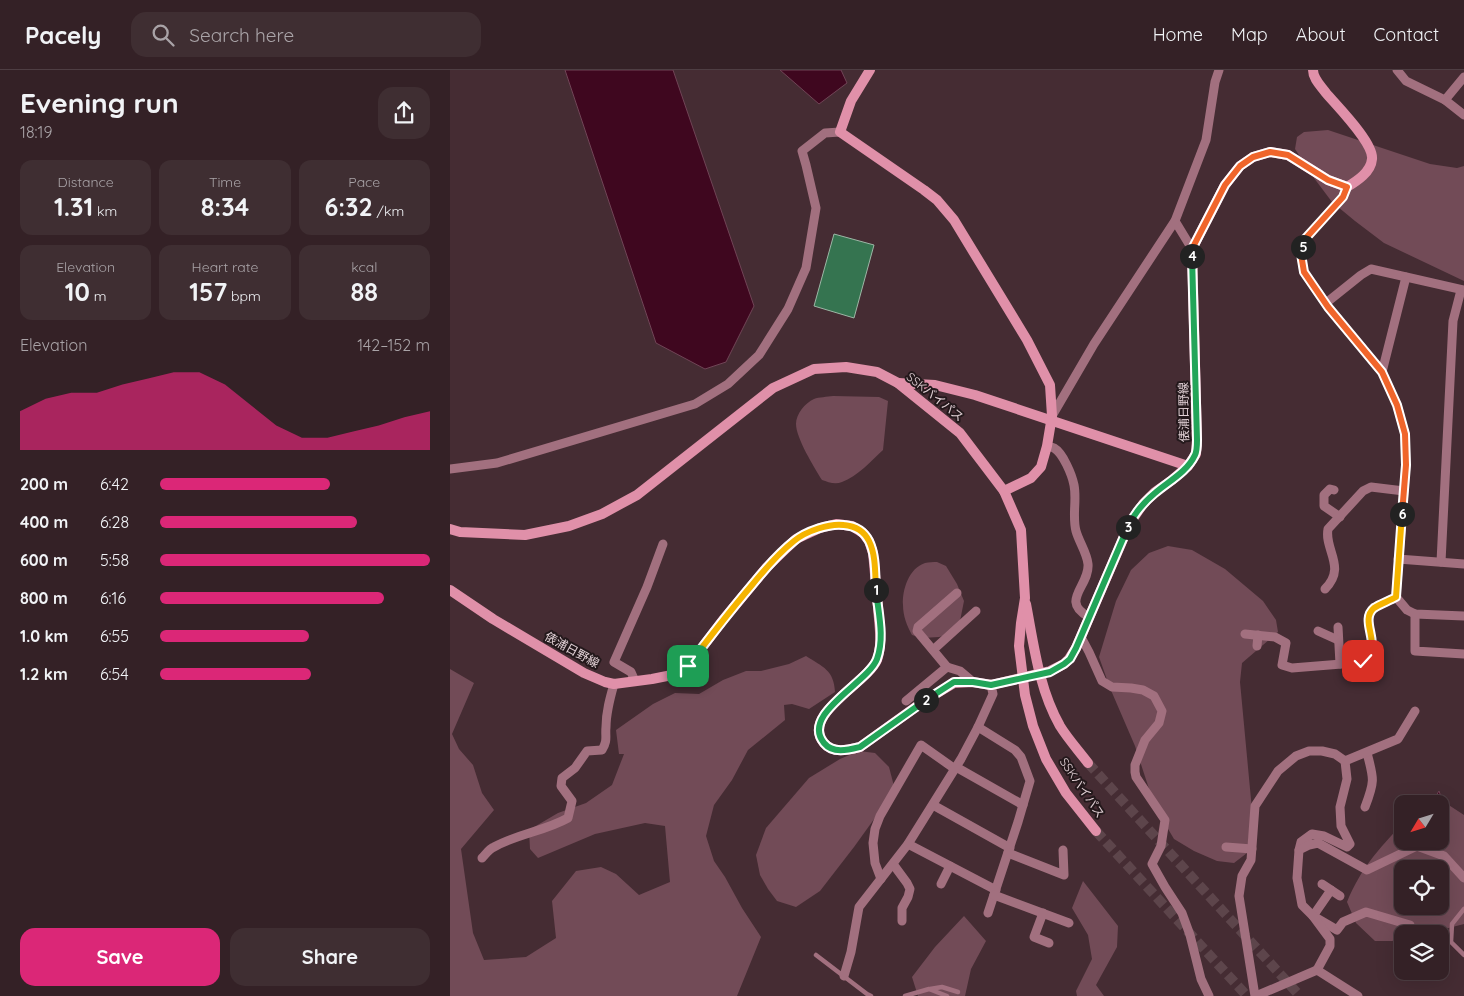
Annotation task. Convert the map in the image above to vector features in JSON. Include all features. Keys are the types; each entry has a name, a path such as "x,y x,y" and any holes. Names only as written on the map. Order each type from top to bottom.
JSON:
{"street":[{"path":"840,132 851,101 870,70"},
{"path":"1052,416 1094,344 1175,221 1206,140 1215,82 1219,70"},
{"path":"1313,70 1319,85 1371,149 1372,160 1367,171 1347,187 1343,197 1305,239 1301,254 1304,272 1326,303 1382,372 1397,405 1405,434 1406,465 1396,597 1407,610 1415,614 1464,616"},
{"path":"1397,70 1406,81 1445,100 1464,114"},
{"path":"1445,100 1464,77"},
{"path":"450,468 497,463 695,404 728,384 759,355 788,309 806,268 816,208 802,151 825,133 840,132 937,200 954,220 1027,340 1050,385 1052,416 1041,467 1031,478 1004,491"},
{"name":"俵浦日野線","path":"450,590 493,619 584,673 604,682 614,684 635,681 677,674 688,666 767,567 796,539 820,528 836,524 852,526 863,533 873,553 880,648 871,670 822,717 818,728 825,745 836,750 860,747 954,682 996,684 1050,672 1070,659 1130,523 1143,504 1188,466 1196,454 1192,249 1225,185 1240,166 1253,157 1270,152 1288,155 1328,180 1347,187"},
{"path":"1175,221 1192,249"},
{"path":"1326,303 1371,269 1462,290 1453,321 1441,562"},
{"path":"1382,372 1406,277"},
{"name":"SSKバイパス","path":"450,529 460,532 525,535 569,526 602,514 637,495 773,388 814,369 846,367 877,372 898,382 960,433 1004,491 1020,530 1025,598 1019,646 1024,695 1033,726 1046,759 1066,793 1096,831"},
{"path":"898,382 935,385 975,395 1188,466"},
{"path":"1047,446 1055,448 1067,465 1074,486 1076,530 1088,563 1087,576 1076,594 1076,604 1080,612 1089,617"},
{"path":"1325,589 1331,583 1334,576 1335,559 1327,536 1328,529 1340,517 1357,505 1363,491 1370,487 1404,491"},
{"path":"1334,490 1330,490 1324,495 1324,506 1340,517"},
{"path":"635,681 631,672 614,662 647,587 662,544"},
{"path":"1398,559 1464,564"},
{"path":"957,593 918,627 917,631 947,667 960,672 973,682"},
{"path":"1245,634 1275,637 1286,643 1282,665 1292,668 1363,661 1371,651 1368,618 1370,613 1374,608 1396,597"},
{"path":"1025,598 1035,654 1047,699 1061,727 1088,763"},
{"path":"933,650 976,611"},
{"path":"1415,614 1415,651 1464,654"},
{"path":"1338,628 1340,664"},
{"path":"1318,631 1338,640"},
{"path":"1257,646 1258,635"},
{"path":"1081,636 1102,681 1112,687 1143,690 1154,696 1162,710 1159,723 1144,740 1138,755 1135,765 1136,777 1165,820 1161,846 1152,864 1164,887 1182,913 1190,935 1201,979 1208,996"},
{"path":"906,700 947,667"},
{"path":"482,858 492,847 568,818 572,801 560,786 562,778 575,768 587,752 602,750 606,743 609,704 614,684"},
{"path":"844,976 851,952 859,907 908,844 955,768 978,726 996,684"},
{"path":"1345,761 1398,739 1415,711"},
{"path":"978,726 1015,750 1021,757 1030,781 988,913"},
{"path":"881,879 873,843 875,829 880,816 921,745 955,768 1023,805"},
{"path":"1309,751 1335,754 1345,761 1347,779 1340,807 1341,826 1350,844 1347,847 1324,836 1312,834 1301,842 1299,850 1297,878 1302,905 1330,939 1330,946 1317,970 1256,996 1239,896 1242,876 1252,860 1252,849 1255,806 1278,770 1296,756 1309,751"},
{"path":"1365,807 1373,779 1367,753"},
{"path":"932,805 1009,850 1064,875 1063,850"},
{"path":"1299,850 1318,843 1367,870 1417,846 1444,856 1464,878"},
{"path":"908,844 995,892 1069,923"},
{"path":"1226,847 1252,849"},
{"path":"893,864 910,890 902,908 902,920"},
{"path":"942,884 950,866"},
{"path":"1322,884 1340,896"},
{"path":"1313,916 1330,890"},
{"path":"1313,916 1337,930 1343,922 1366,912 1410,925"},
{"path":"1043,913 1034,937 1049,943"},
{"path":"1317,970 1358,996"}],"lane":[{"path":"1464,909 1452,924 1451,942 1464,955"},
{"path":"816,954 871,996"},
{"path":"905,996 942,987 958,992"},
{"path":"928,989 948,996"}],"shaded area":[{"path":"565,70 673,70 754,306 726,362 705,369 656,343"},
{"path":"780,70 841,70 847,83 819,104"},
{"path":"1328,130 1430,164 1457,168 1464,166 1464,281 1384,243 1332,202 1295,149 1297,137 1304,132"},
{"path":"833,396 879,397 888,401 883,450 848,480 837,483 822,480 802,444 796,424 799,413 807,403 816,398"},
{"path":"1168,546 1192,550 1225,569 1263,601 1276,620 1278,632 1242,663 1240,682 1252,810 1247,853 1234,863 1217,861 1194,851 1174,839 1155,807 1135,746 1099,657 1116,601 1131,570 1149,553"},
{"path":"937,562 946,566 957,584 964,601 960,621 950,634 922,638 912,635 907,624 903,609 905,586 919,566 925,563"},
{"path":"806,656 822,666 830,674 835,692 809,709 792,704 784,705 785,720 748,750 732,780 714,805 706,836 714,861 761,937 737,996 450,996 450,669 474,683 452,734 459,749 473,765 482,793 494,810 461,849 473,933 484,960 526,957 556,938 552,901 576,871 601,867 616,874 639,895 670,882 665,826 645,823 595,834 538,858 530,849 529,830 558,813 586,803 612,785 624,754 619,754 616,730 653,704 675,693 699,694 723,680 746,671 761,671 789,664"},
{"path":"859,751 875,753 889,767 895,790 820,891 796,907 777,901 760,875 756,855 766,828 809,778 840,759"},
{"path":"1449,805 1464,815 1464,924 1449,928 1449,925 1394,925 1394,941 1375,941 1356,923 1347,902 1364,869 1394,833 1394,850 1449,850"},
{"path":"1083,881 1118,926 1117,947 1096,985 1104,996 1077,996 1076,991 1092,959 1088,935 1072,908"},
{"path":"964,916 986,941 971,969 965,996 918,996 912,977 935,947"}],"building":[{"path":"834,234 874,245 854,318 814,306"}],"tunnel":[{"path":"1088,763 1300,996"},
{"path":"1096,831 1247,996"}],"route":[{"path":"688,666 767,567 796,539 820,528 836,524 852,526 863,533 873,553 880,648 871,670 822,717 818,728 825,745 836,750 860,747 954,682 973,682 991,685 1050,672 1070,659 1130,523 1143,504 1188,466 1196,454 1192,249 1225,185 1240,166 1253,157 1270,152 1288,155 1328,180 1347,187 1343,197 1305,239 1301,254 1304,272 1328,307 1382,372 1397,405 1405,434 1406,465 1396,597 1374,608 1370,613 1368,618 1371,651 1363,661"}]}
